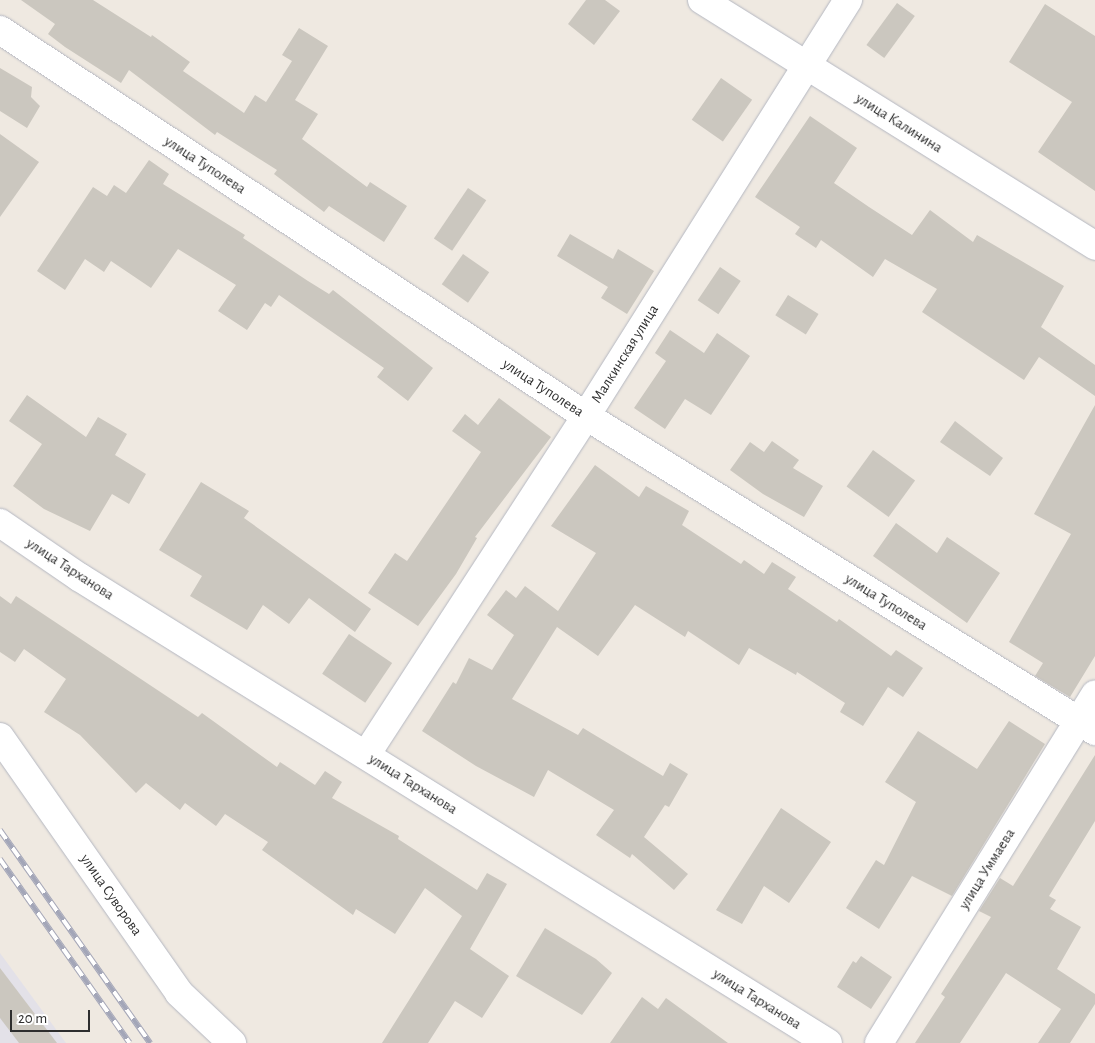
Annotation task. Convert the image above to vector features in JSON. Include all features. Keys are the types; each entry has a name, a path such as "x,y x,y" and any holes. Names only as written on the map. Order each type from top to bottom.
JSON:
{"street":[{"name":"улица Калинина","path":"702,0 1095,246"},
{"name":"Малкинская улица","path":"366,755 586,416 848,0"},
{"name":"улица Туполева","path":"0,30 586,416 1087,726"},
{"name":"улица Тарханова","path":"0,523 79,576 828,1043"},
{"name":"улица Уммаева","path":"879,1043 1087,726 1095,695"},
{"name":"улица Суворова","path":"0,737 180,993 232,1043"}],"shaded area":[{"path":"0,953 66,1043 0,1043"}],"building":[{"path":"21,0 93,0 151,37 152,35 190,62 183,71 244,113 255,95 266,102 292,61 282,55 299,28 328,46 295,100 318,114 302,139 367,187 370,182 407,206 384,242 329,206 324,212 274,174 277,170 217,132 215,135 129,70 121,83 65,47 48,34 55,24"},
{"path":"586,0 605,0 620,11 594,45 568,24"},
{"path":"897,3 915,16 884,58 866,45"},
{"path":"1045,4 1095,36 1095,191 1038,152 1072,102 1009,62"},
{"path":"0,68 32,87 31,97 40,106 27,128 0,111"},
{"path":"721,78 752,100 723,142 692,120"},
{"path":"810,116 857,148 834,183 869,207 912,235 930,210 973,242 977,235 1064,286 1041,327 1095,365 1095,396 1039,357 1024,380 922,312 937,289 885,259 873,277 821,240 816,248 795,234 800,227 755,197"},
{"path":"0,134 39,162 0,217"},
{"path":"149,160 169,174 163,184 245,235 243,238 308,281 329,294 333,290 433,368 408,401 377,377 384,368 279,295 271,307 265,303 247,330 218,311 236,285 178,249 151,288 111,261 104,272 85,259 65,290 37,271 93,187 107,196 114,185 126,193"},
{"path":"468,188 486,200 452,251 434,239"},
{"path":"570,234 613,259 618,249 654,271 627,314 601,298 608,287 557,256"},
{"path":"463,254 489,272 468,303 442,284"},
{"path":"720,267 741,281 718,314 698,300"},
{"path":"788,295 819,314 806,334 775,315"},
{"path":"670,330 704,353 717,333 750,356 711,415 685,399 665,429 634,408 666,361 655,353"},
{"path":"27,395 86,437 98,417 127,434 115,455 146,474 129,504 112,494 90,531 44,509 13,486 42,444 9,421"},
{"path":"499,398 551,437 475,537 477,538 456,574 418,626 368,593 395,553 407,561 481,452 452,431 465,414 478,425"},
{"path":"1095,405 1095,656 1070,697 1035,676 1043,663 1009,642 1071,534 1034,514"},
{"path":"955,421 1003,458 990,476 940,442"},
{"path":"772,441 799,460 793,468 823,486 804,517 763,494 730,470 750,442 764,452"},
{"path":"873,450 915,481 889,517 847,486"},
{"path":"595,465 639,497 646,486 689,511 682,525 741,564 744,560 764,574 772,562 796,577 788,589 837,622 839,619 891,656 896,650 923,668 903,697 888,687 863,726 840,712 845,703 797,672 796,675 749,648 739,665 688,631 685,637 635,605 598,656 557,627 512,699 578,735 583,728 663,776 670,763 688,774 669,807 665,805 644,837 688,874 674,890 632,854 630,858 596,835 614,810 548,770 534,797 476,766 422,731 453,682 456,684 469,658 492,670 514,635 487,615 506,590 516,598 525,586 558,611 596,553 551,526"},
{"path":"201,482 249,511 244,518 371,609 355,632 309,598 289,624 263,605 247,630 190,596 202,576 159,550"},
{"path":"896,523 937,553 947,537 1000,573 967,623 873,556"},
{"path":"0,596 11,604 16,596 198,717 202,713 277,767 280,762 315,785 325,771 342,782 332,798 399,836 398,839 477,890 487,873 507,884 470,949 509,976 482,1018 455,1001 428,1043 382,1043 462,916 425,888 395,934 356,909 353,915 262,850 268,842 225,814 216,826 185,803 180,810 146,783 136,793 80,735 44,712 66,679 24,649 15,662 0,652"},
{"path":"349,634 392,663 365,703 322,674"},
{"path":"1009,721 1045,744 952,896 912,876 879,929 846,908 876,860 884,865 916,802 885,782 918,731 977,769"},
{"path":"1095,755 1095,821 1049,896 1056,900 1050,909 1081,927 1057,969 1095,994 1095,1004 1070,1043 1038,1043 1061,1009 1006,973 960,1043 915,1043 945,997 941,994 991,917 979,911 1000,878 1013,886"},
{"path":"781,808 831,842 789,903 764,886 742,924 716,910"},
{"path":"545,928 596,959 612,973 582,1015 516,976"},
{"path":"861,956 892,977 871,1009 837,987 853,961 856,963"},
{"path":"0,968 57,1043 19,1043 0,1018"},
{"path":"642,997 658,1009 666,998 728,1043 610,1043"}],"railway":[{"path":"0,830 150,1043"},
{"path":"0,859 130,1043"}]}
